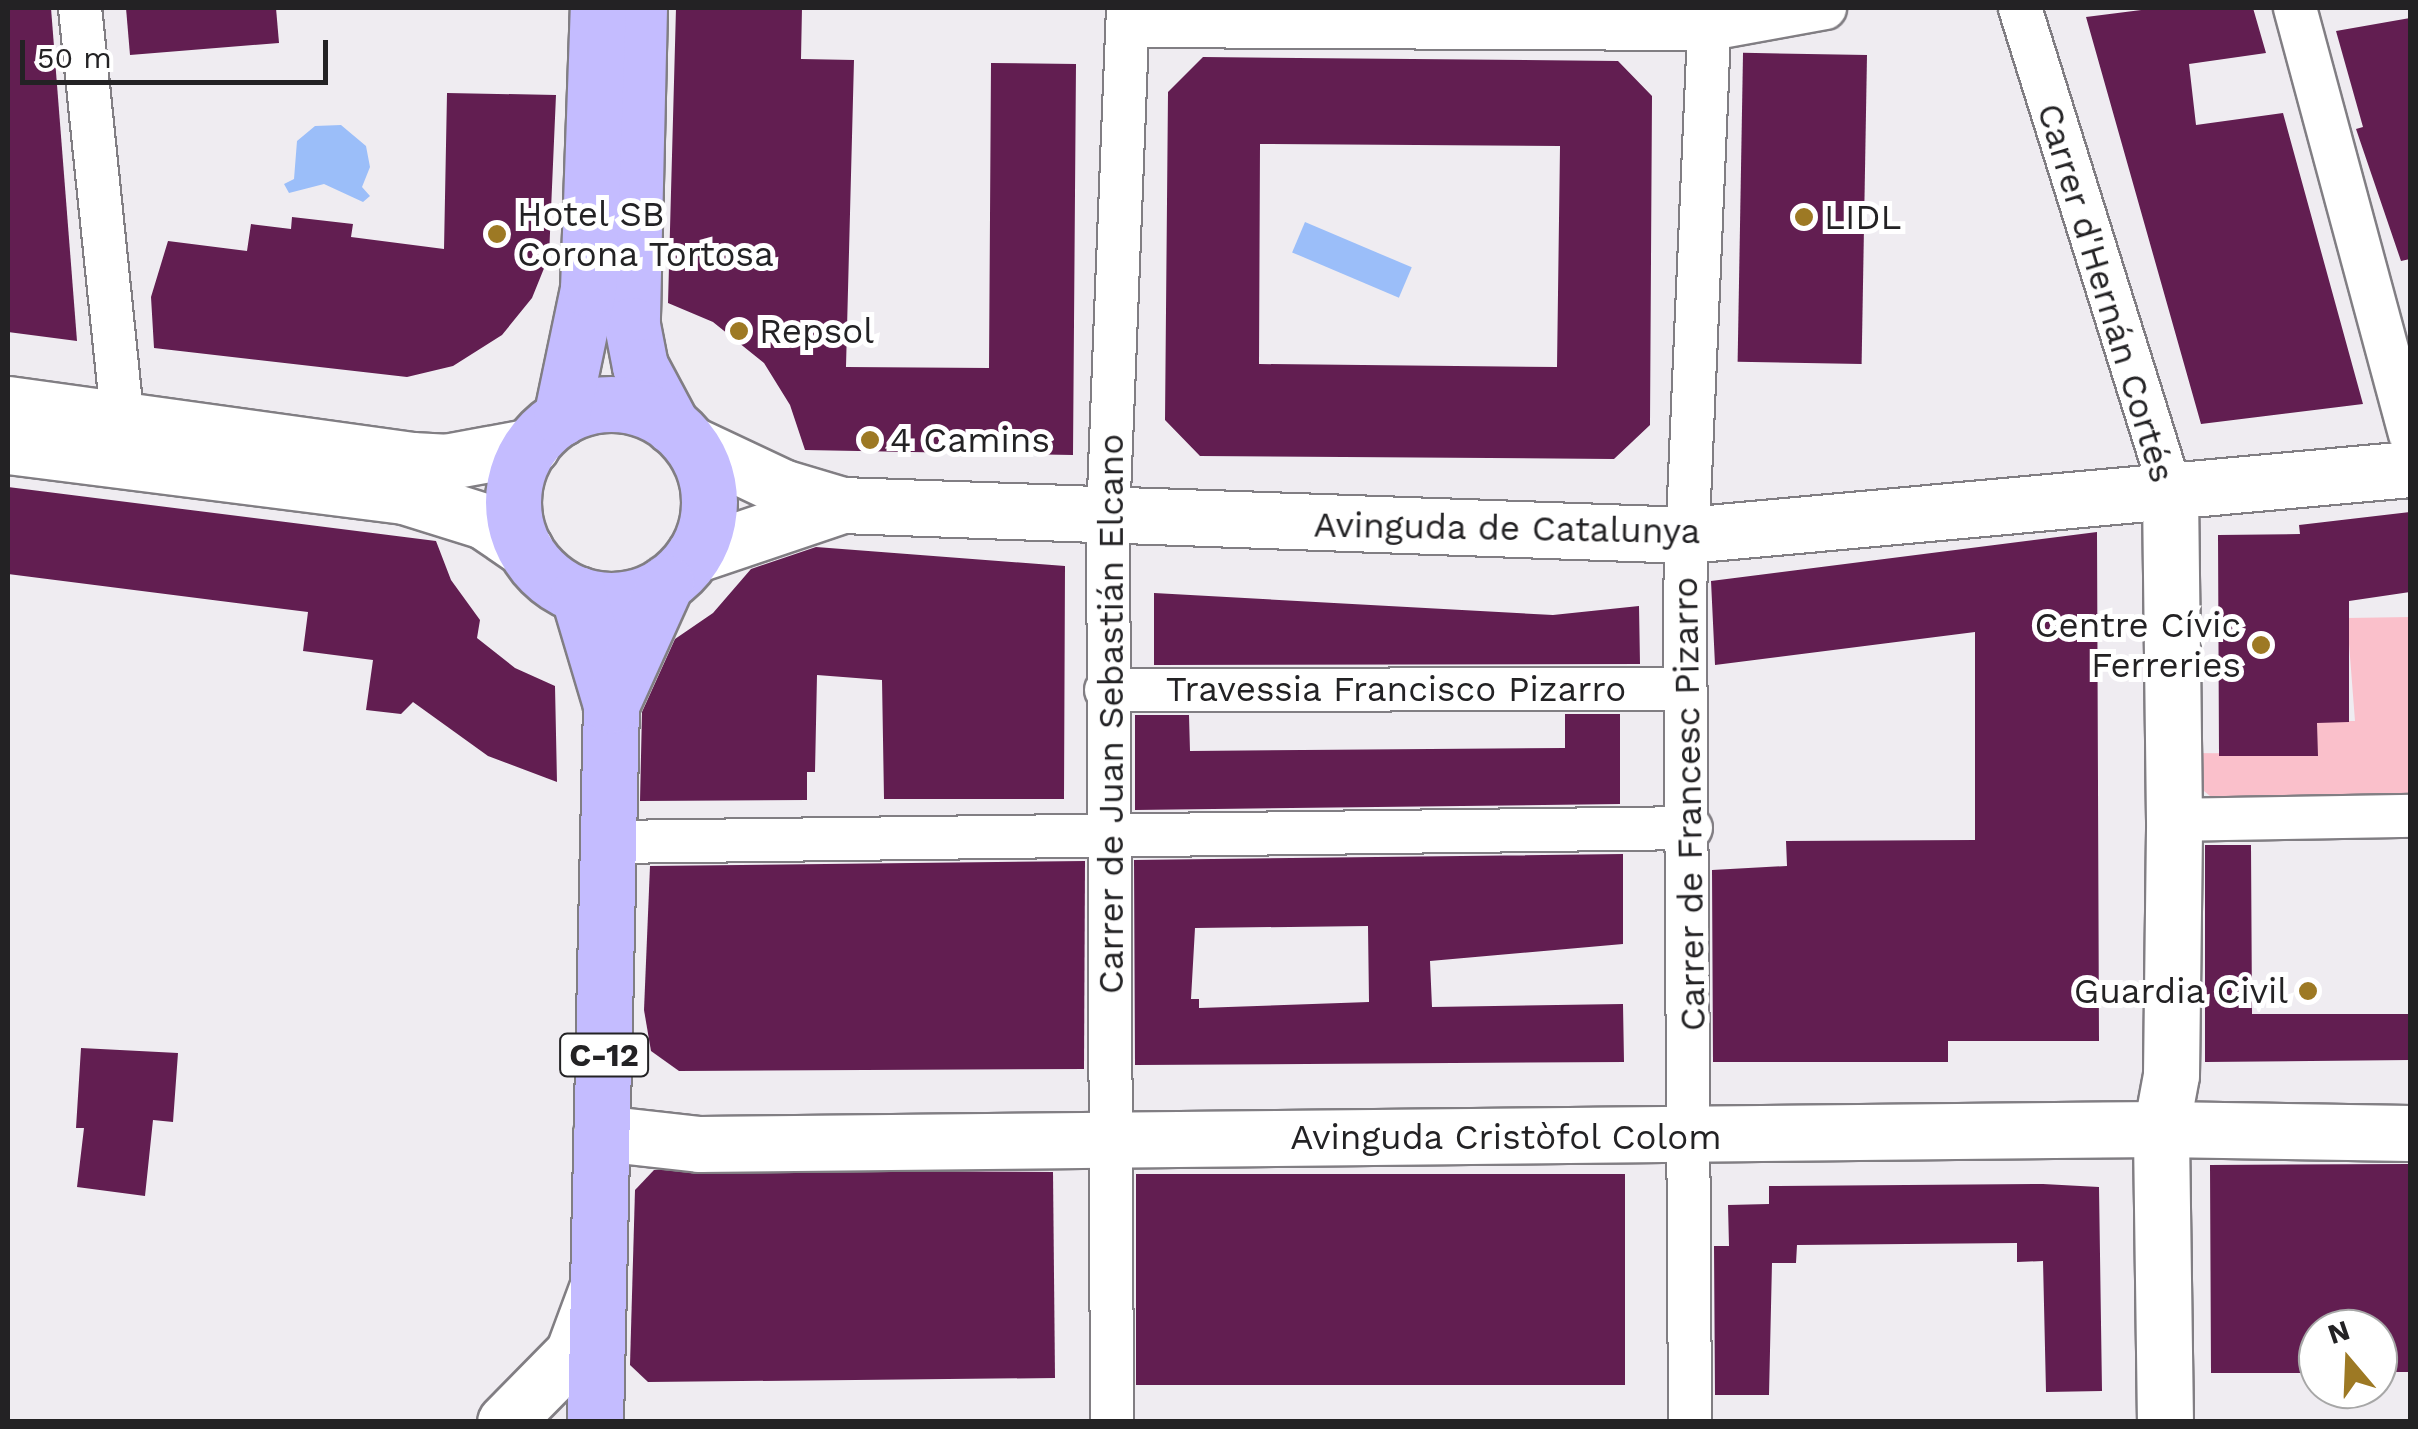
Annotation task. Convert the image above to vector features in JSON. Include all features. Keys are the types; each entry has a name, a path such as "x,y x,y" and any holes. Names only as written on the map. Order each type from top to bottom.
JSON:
{"main road":[{"path":"598,8 588,289 546,432 513,504 525,549 548,576 578,594 623,600 680,569"},
{"name":"C-12","path":"611,705 708,517 709,492 640,366 632,325 639,8"},
{"path":"546,432 618,405 681,435"},
{"name":"C-12","path":"578,594 611,705 601,1133 606,1416"}],"street":[{"path":"80,8 122,416"},
{"path":"1128,17 1710,18 1825,8"},
{"name":"Carrer d'Hernán Cortés","path":"2020,8 2170,488 2174,820 2171,1075 2162,1129 2164,1422"},
{"path":"2295,8 2410,434"},
{"name":"Carrer de Juan Sebastián Elcano","path":"1112,1422 1106,690 1108,519 1128,17"},
{"name":"Carrer de Francesc Pizarro","path":"1690,1422 1693,1134 1687,535 1710,18"},
{"path":"8,404 122,416 445,462 546,432"},
{"path":"681,435 782,486 842,505"},
{"path":"8,446 404,496 484,521 525,549"},
{"name":"Avinguda de Catalunya","path":"842,505 1108,519 1687,535 2410,468"},
{"path":"680,569 842,505"},
{"name":"Travessia Francisco Pizarro","path":"1106,690 1686,689"},
{"path":"2174,820 2410,816"},
{"path":"610,842 1109,832 1691,828"},
{"name":"Avinguda Cristòfol Colom","path":"601,1133 699,1144 2162,1129 2410,1133"},
{"path":"505,1422 574,1352 601,1279"}],"shaded area":[{"path":"2410,617 2410,803 2216,801 2198,786 2189,753 2303,754 2304,721 2355,721 2347,618"}],"water":[{"path":"341,125 366,146 370,167 362,187 370,196 363,202 324,184 289,193 284,184 294,179 297,141 315,126"},
{"path":"1305,222 1412,267 1399,298 1292,252"}],"building":[{"path":"8,8 51,8 77,341 8,332"},
{"path":"126,8 276,8 279,43 130,55"},
{"path":"676,8 802,8 801,59 854,60 846,367 989,368 991,63 1076,64 1073,455 805,450 790,405 764,363 713,322 668,303"},
{"path":"2157,8 2253,8 2266,53 2189,64 2196,125 2283,113 2363,404 2201,424 2086,17"},
{"path":"2410,18 2410,259 2401,261 2356,129 2363,127 2336,31"},
{"name":"LIDL","path":"1743,53 1867,55 1862,364 1738,362"},
{"path":"1203,57 1618,61 1652,96 1650,425 1614,459 1200,456 1165,420 1168,92","holes":["1260,144 1560,146 1557,367 1259,364"]},
{"name":"Hotel SB Corona Tortosa","path":"447,93 556,95 549,256 532,298 502,335 453,366 407,377 154,348 151,297 168,241 247,251 251,224 291,229 292,217 353,224 351,237 444,249"},
{"path":"8,487 436,541 451,580 480,620 477,638 515,668 555,686 557,782 488,756 413,702 401,714 366,710 373,660 303,651 308,612 8,574"},
{"path":"2410,512 2410,592 2349,601 2349,722 2317,723 2318,756 2219,756 2218,535 2300,534 2299,525"},
{"path":"2097,532 2099,1041 1948,1041 1948,1062 1713,1062 1712,870 1787,866 1786,841 1975,840 1975,632 1715,665 1711,581"},
{"path":"816,547 1065,566 1064,799 884,799 882,680 817,675 815,772 807,772 807,800 640,801 642,712 675,639 713,613 751,569"},
{"path":"1154,593 1553,615 1639,606 1640,664 1154,665"},
{"path":"1565,714 1620,714 1620,804 1135,810 1135,715 1189,715 1190,751 1565,748"},
{"path":"2205,845 2251,845 2252,1014 2410,1014 2410,1060 2205,1062"},
{"path":"1623,854 1623,944 1430,961 1432,1007 1623,1004 1624,1062 1135,1065 1134,860","holes":["1368,926 1369,1002 1199,1008 1199,999 1191,999 1195,928"]},
{"path":"1085,861 1084,1069 679,1071 651,1051 644,1010 650,866"},
{"path":"81,1048 178,1053 173,1122 153,1120 145,1196 77,1187 84,1128 76,1128"},
{"path":"2410,1164 2410,1372 2398,1372 2398,1309 2298,1309 2298,1373 2211,1373 2210,1165"},
{"path":"654,1170 1053,1172 1055,1378 648,1382 630,1365 635,1190"},
{"path":"1136,1174 1625,1174 1625,1385 1136,1385"},
{"path":"1769,1186 2099,1187 2102,1391 2046,1392 2043,1261 2017,1262 2017,1243 1797,1245 1796,1263 1772,1263 1769,1395 1715,1395 1714,1246 1729,1246 1728,1205 1769,1204"}],"place":[{"name":"LIDL","path":"1804,217"},
{"name":"Hotel SB Corona Tortosa","path":"497,234"},
{"name":"Repsol","path":"739,331"},
{"name":"4 Camins","path":"870,440"},
{"name":"Centre Cívic Ferreries","path":"2261,645"},
{"name":"Guardia Civil","path":"2308,991"}]}
